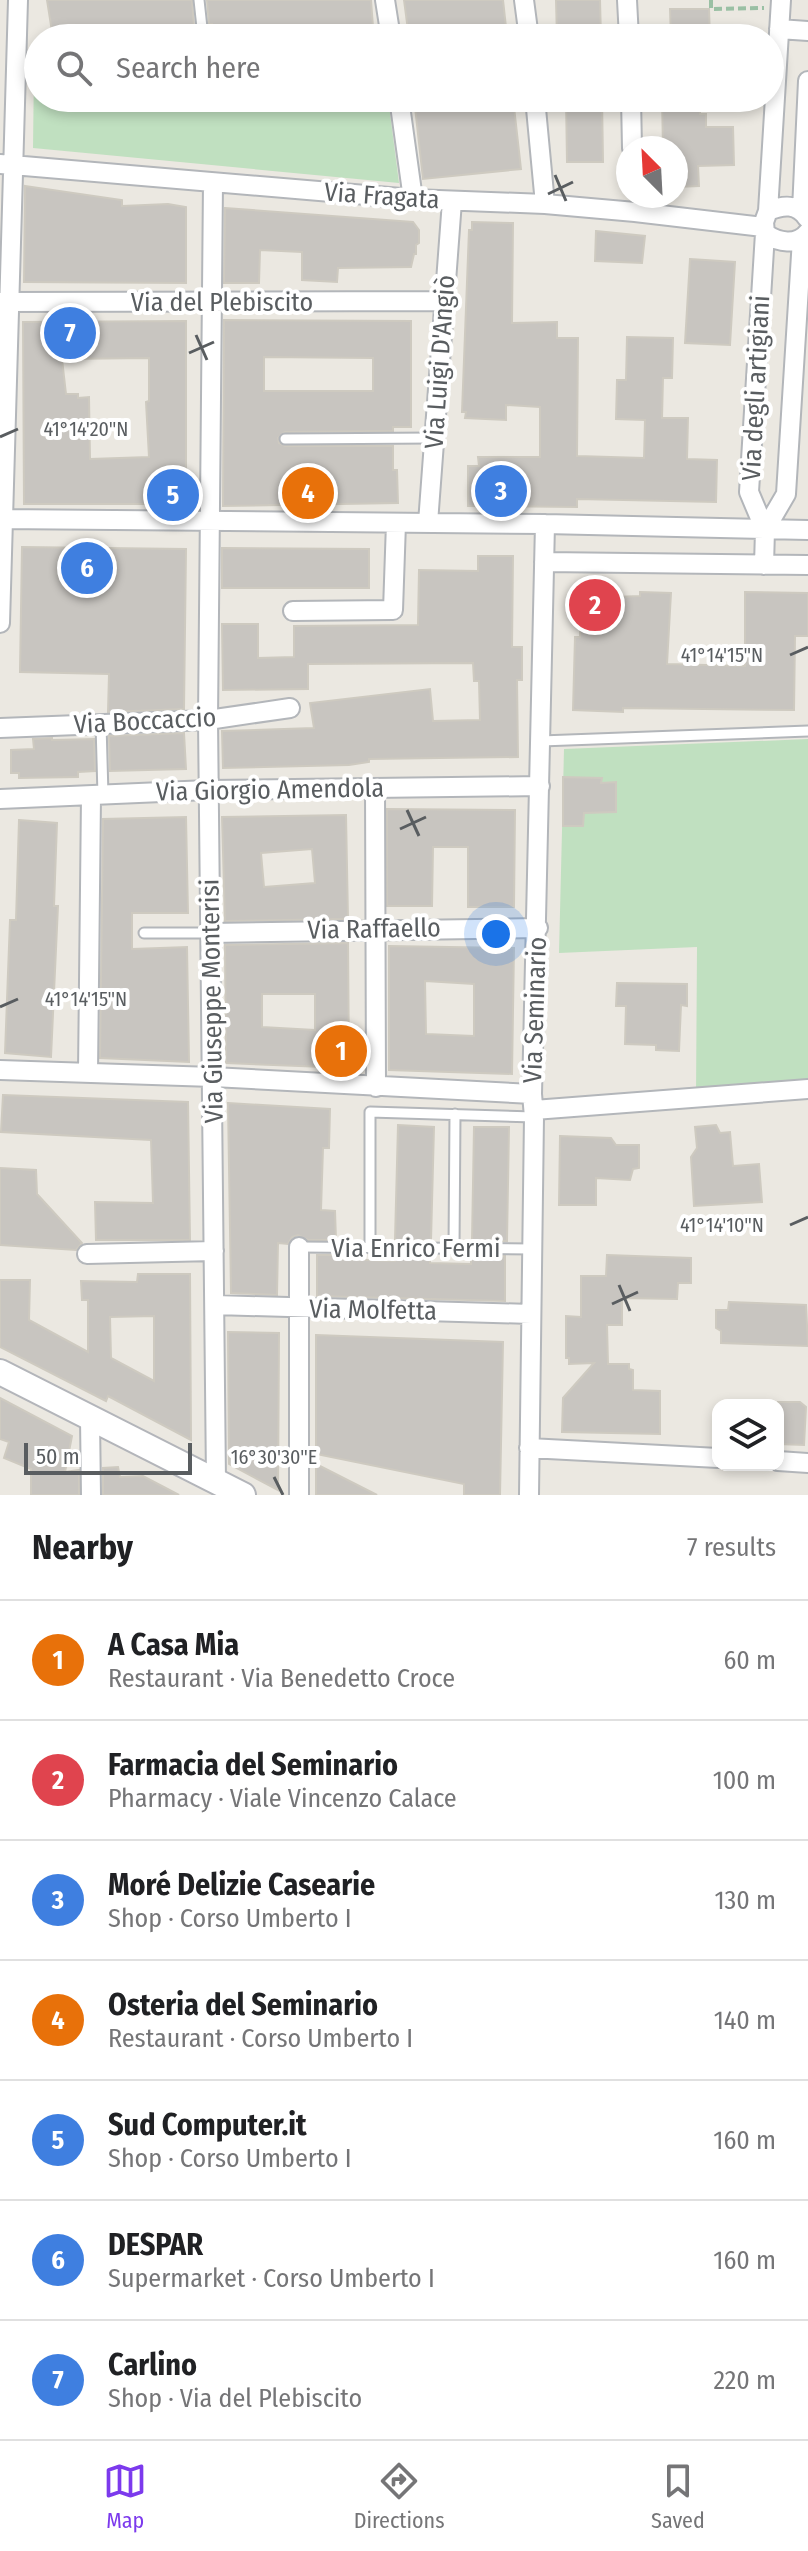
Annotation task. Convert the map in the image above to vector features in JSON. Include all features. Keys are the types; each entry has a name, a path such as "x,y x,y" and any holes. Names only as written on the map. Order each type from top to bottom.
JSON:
{"street":[{"path":"0,623 6,164 18,0"},
{"path":"385,0 389,24"},
{"path":"524,0 527,24"},
{"path":"627,0 628,24"},
{"name":"Via degli artigiani","path":"779,24 780,4"},
{"path":"784,29 808,31"},
{"path":"805,235 778,241 765,224 787,206 805,215 808,81"},
{"path":"401,112 413,199"},
{"path":"536,112 545,204"},
{"path":"631,112 632,136"},
{"name":"Via degli artigiani","path":"765,530 749,492 773,112"},
{"name":"Via Fragata","path":"6,164 413,199 616,204"},
{"name":"Via Giuseppe Monterisi","path":"213,183 208,790 216,1481"},
{"name":"Via Luigi D'Angiò","path":"428,523 452,201"},
{"name":"Via Fragata","path":"660,208 765,224"},
{"name":"Via degli artigiani","path":"765,530 786,494 805,235"},
{"name":"Via del Plebiscito","path":"4,302 445,301"},
{"path":"1,519 545,524 808,530"},
{"path":"293,611 393,610 396,523"},
{"name":"Via Seminario","path":"529,1495 545,524"},
{"path":"764,565 765,530"},
{"path":"544,562 808,565"},
{"name":"Via Boccaccio","path":"0,728 208,720 290,708"},
{"name":"Via Giorgio Amendola","path":"0,799 208,790 540,786"},
{"path":"375,788 376,1087"},
{"path":"88,1073 97,795"},
{"name":"Via Raffaello","path":"211,933 375,928 538,928"},
{"path":"0,1070 213,1077 376,1087 533,1107 808,1089"},
{"path":"299,1247 299,1495"},
{"path":"87,1254 214,1251"},
{"name":"Via Molfetta","path":"215,1305 531,1314"},
{"path":"0,1372 243,1495"},
{"path":"90,1419 91,1495"},
{"path":"529,1448 712,1458"},
{"path":"784,1461 808,1463"}],"lane":[{"path":"199,0 202,24"},
{"path":"285,439 434,438"},
{"path":"97,795 101,724"},
{"path":"541,741 808,731"},
{"path":"144,933 211,933"},
{"path":"370,1247 370,1112 455,1114 533,1107"},
{"path":"454,1248 455,1114"},
{"name":"Via Enrico Fermi","path":"299,1247 532,1249"}],"path":[{"path":"711,0 711,9 780,4"}],"green space":[{"path":"33,112 390,112 399,183 33,148"},
{"path":"808,739 808,1087 696,1095 697,947 559,953 564,749"}],"building":[{"path":"47,0 192,0 194,24 51,24"},
{"path":"207,0 371,0 373,24 212,24 209,24"},
{"path":"404,0 503,0 506,24 407,24"},
{"path":"556,0 600,0 601,24 557,24"},
{"path":"670,9 709,9 710,24 671,24"},
{"path":"416,112 515,112 521,169 423,179"},
{"path":"566,112 602,112 603,162 567,162"},
{"path":"662,112 700,112 706,114 706,127 733,127 734,165 698,166 699,186 688,186 688,136 663,136"},
{"path":"25,186 122,200 122,206 168,204 186,207 186,283 24,282"},
{"path":"225,208 413,222 419,230 419,243 411,267 338,268 337,282 302,280 302,252 260,250 259,283 224,283"},
{"path":"472,222 513,223 512,323 557,322 557,338 578,338 577,456 644,458 645,420 616,419 617,380 626,380 627,337 673,338 672,378 663,378 662,418 688,418 687,459 717,460 716,502 577,499 577,507 468,506 468,466 479,466 478,457 540,457 540,407 506,405 506,420 465,418 466,412 462,412 469,230 472,230"},
{"path":"596,231 645,236 642,263 595,261"},
{"path":"690,259 735,262 730,345 685,343"},
{"path":"224,320 411,321 411,427 393,427 393,431 285,432 278,438 279,443 285,446 393,446 398,503 223,506","holes":["264,357 373,358 373,391 264,391"]},
{"path":"186,321 186,504 24,504 23,322","holes":["149,358 149,401 146,402 149,457 90,459 89,397 78,398 78,394 66,394 62,359"]},
{"path":"22,547 186,549 184,709 108,712 109,674 20,672"},
{"path":"222,548 369,549 369,588 222,588"},
{"path":"478,556 513,556 512,647 522,647 522,680 517,680 518,757 369,759 369,762 349,765 223,768 222,731 314,728 310,703 430,689 433,721 480,720 479,681 474,681 473,663 308,664 308,689 223,690 222,624 258,624 258,658 294,657 294,626 418,625 419,570 478,571"},
{"path":"640,592 671,593 667,664 745,666 745,592 808,593 808,636 795,636 794,710 573,710 575,637 580,637 581,606 588,598 640,596"},
{"path":"184,733 186,769 110,771 109,736"},
{"path":"33,739 94,739 95,771 78,772 78,777 19,778 19,773 11,773 11,750 34,749"},
{"path":"563,777 602,778 601,783 616,782 616,812 584,813 583,826 563,826"},
{"path":"387,809 515,810 514,907 468,907 468,847 433,847 432,906 387,906"},
{"path":"346,815 348,919 225,921 222,817","holes":["312,849 315,883 264,887 261,853"]},
{"path":"186,817 188,913 132,913 132,949 187,947 189,1062 100,1058 103,819"},
{"path":"19,820 57,823 54,906 58,906 51,1057 5,1053 10,920 16,920"},
{"path":"348,943 349,1068 226,1063 225,945","holes":["262,994 315,994 315,1030 262,1027"]},
{"path":"389,946 514,948 512,1074 389,1070","holes":["425,981 474,984 474,1036 426,1034"]},
{"path":"617,983 687,984 687,1006 681,1005 679,1051 656,1050 656,1045 625,1044 626,1006 616,1006"},
{"path":"3,1095 188,1102 190,1240 96,1240 95,1202 153,1203 151,1140 1,1132"},
{"path":"228,1103 330,1109 329,1148 323,1148 321,1210 335,1211 336,1240 308,1240 298,1235 292,1237 288,1244 278,1243 277,1295 231,1293"},
{"path":"398,1125 434,1127 431,1241 395,1240"},
{"path":"716,1125 720,1133 730,1132 733,1166 759,1164 762,1202 694,1206 691,1157 697,1148 695,1127"},
{"path":"474,1127 509,1127 507,1241 472,1241"},
{"path":"560,1136 611,1138 616,1145 639,1145 639,1168 633,1169 630,1180 596,1178 596,1205 559,1205"},
{"path":"0,1168 36,1170 37,1194 82,1243 76,1250 0,1245"},
{"path":"317,1255 336,1255 337,1259 395,1261 395,1255 430,1256 430,1263 471,1264 471,1256 505,1256 505,1301 317,1296"},
{"path":"607,1255 691,1258 691,1283 678,1283 677,1299 622,1298 622,1325 607,1325 608,1364 629,1364 629,1369 633,1370 633,1390 660,1391 660,1434 562,1432 563,1398 594,1363 569,1364 569,1358 566,1358 566,1316 581,1317 581,1276 606,1276"},
{"path":"138,1274 190,1274 191,1440 108,1396 106,1401 0,1347 0,1280 30,1280 29,1320 88,1352 88,1300 82,1300 81,1281 137,1282","holes":["154,1316 154,1381 111,1358 110,1317"]},
{"path":"729,1302 806,1305 808,1346 721,1343 721,1331 716,1328 716,1310 728,1310"},
{"path":"228,1332 279,1333 278,1490 229,1464"},
{"path":"316,1335 503,1342 500,1495 464,1495 464,1484 316,1454"},
{"path":"0,1398 72,1436 65,1472 79,1470 79,1495 31,1495 31,1469 4,1458 9,1442 0,1439"},
{"path":"784,1402 800,1402 806,1407 804,1445 784,1444"},
{"path":"316,1464 377,1495 316,1495"},
{"path":"118,1467 120,1477 143,1476 179,1495 103,1495 103,1468"}],"place":[{"name":"Carlino","path":"70,333"},
{"name":"Moré Delizie Casearie","path":"501,491"},
{"name":"Osteria del Seminario","path":"308,493"},
{"name":"Sud Computer.it","path":"173,495"},
{"name":"DESPAR","path":"87,568"},
{"name":"Farmacia del Seminario","path":"595,605"},
{"name":"A Casa Mia","path":"341,1051"}]}
